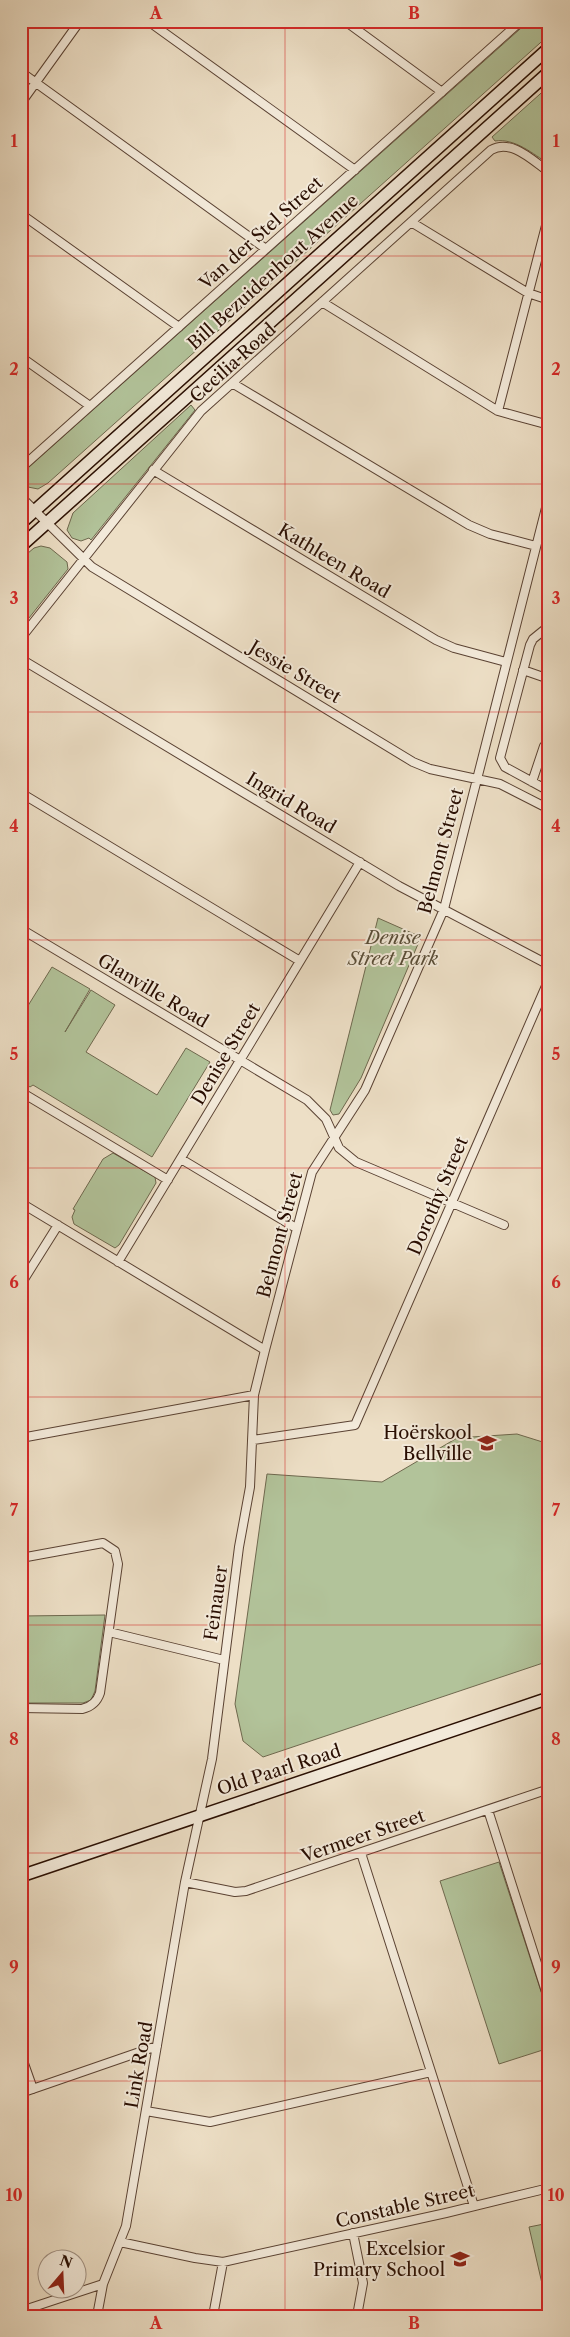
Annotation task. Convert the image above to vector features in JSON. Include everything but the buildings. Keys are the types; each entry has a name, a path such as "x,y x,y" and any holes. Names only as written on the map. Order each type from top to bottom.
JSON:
{"main road":[{"name":"Bill Bezuidenhout Avenue","path":"21,523 549,48"},
{"name":"Bill Bezuidenhout Avenue","path":"21,546 549,72"},
{"name":"Old Paarl Road","path":"21,1876 549,1698"}],"street":[{"path":"21,104 80,21"},
{"path":"148,21 355,170"},
{"path":"345,21 442,92"},
{"name":"Van der Stel Street","path":"21,468 521,21"},
{"path":"21,72 266,249"},
{"name":"Cecilia Road","path":"21,638 201,411 491,150 502,146 511,147 549,172"},
{"path":"21,214 179,327"},
{"path":"498,411 549,214"},
{"path":"411,222 528,293 549,300"},
{"path":"322,302 498,411 549,425"},
{"path":"21,357 90,406"},
{"path":"232,383 469,525 485,532 536,546"},
{"name":"Kathleen Road","path":"153,470 436,640 454,648 506,662"},
{"name":"Belmont Street","path":"254,1395 312,1172 365,1090 444,909 549,496"},
{"name":"Jessie Street","path":"21,497 83,560 413,762 430,769 506,786 549,809"},
{"path":"549,626 533,639 500,758 505,767 549,791"},
{"name":"Ingrid Road","path":"21,659 360,862 549,965"},
{"path":"523,670 549,680"},
{"path":"532,782 544,746 549,743"},
{"path":"21,793 300,961"},
{"name":"Denise Street","path":"118,1262 360,862"},
{"name":"Glanville Road","path":"21,929 307,1100 326,1119 339,1148 356,1162 504,1226"},
{"name":"Dorothy Street","path":"253,1440 356,1426 549,979"},
{"path":"21,1092 168,1180"},
{"path":"181,1159 296,1228"},
{"path":"21,1203 265,1350"},
{"path":"21,1284 58,1225"},
{"path":"21,1438 254,1395"},
{"name":"Feinauer","path":"199,1815 216,1737 224,1660 250,1487 254,1395"},
{"path":"21,1558 98,1543 112,1548 117,1555 118,1564 100,1693 94,1704 82,1708 21,1708"},
{"path":"109,1632 224,1660"},
{"name":"Vermeer Street","path":"185,1882 242,1892 549,1789"},
{"path":"488,1810 549,2001"},
{"name":"Link Road","path":"97,2316 102,2284 129,2216 185,1882 199,1815"},
{"path":"361,1853 474,2206"},
{"path":"21,2093 157,2046"},
{"path":"22,2059 33,2089"},
{"path":"146,2111 210,2122 431,2072"},
{"name":"Constable Street","path":"120,2242 223,2262 549,2188"},
{"path":"353,2233 363,2283 357,2316"},
{"path":"213,2316 223,2262"},
{"path":"21,2312 102,2284"}],"green space":[{"path":"529,21 549,21 549,35 48,483 38,489 23,486 21,474"},
{"path":"549,86 549,164 517,144 495,141 492,137"},
{"path":"191,405 195,410 91,540 89,538 81,541 72,538 67,530 73,513"},
{"path":"41,546 50,548 67,562 68,569 21,628 21,559 34,548"},
{"name":"Denise Street Park","path":"378,918 421,937 361,1078 339,1114 333,1115 330,1110"},
{"path":"52,967 90,989 65,1032 91,990 115,1005 86,1052 157,1095 186,1048 210,1062 152,1157 33,1085 30,1087 21,1081 21,1017"},
{"path":"113,1153 155,1177 156,1183 119,1245 115,1248 74,1224 72,1217 75,1210 73,1209 103,1159"},
{"name":"Hoërskool Bellville","path":"517,1434 549,1444 549,1661 263,1757 243,1741 235,1704 267,1474 382,1482 457,1438"},
{"path":"105,1615 95,1691 91,1700 83,1703 21,1703 21,1616"},
{"path":"499,1862 549,2016 549,2048 499,2064 440,1881"},
{"path":"549,2223 549,2314 529,2227"}],"place":[{"name":"Hoërskool Bellville","path":"487,1443"},
{"name":"Excelsior Primary School","path":"460,2259"}]}
